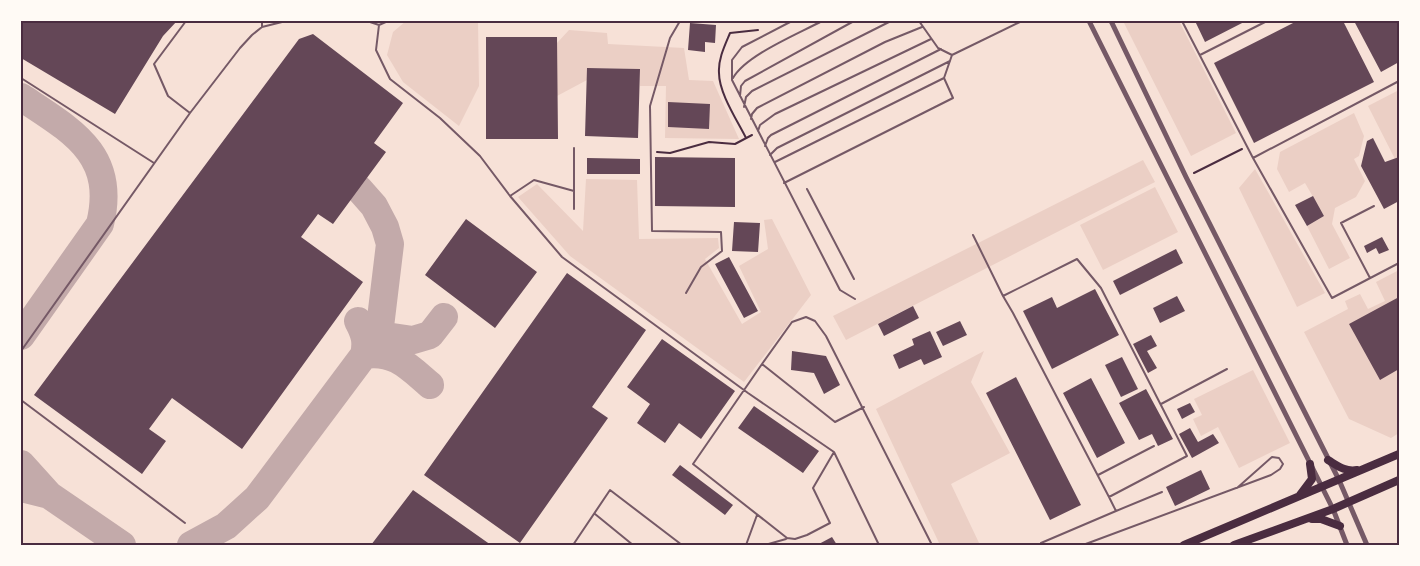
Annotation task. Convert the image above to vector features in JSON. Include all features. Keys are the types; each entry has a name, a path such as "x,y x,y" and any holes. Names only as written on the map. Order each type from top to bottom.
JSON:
{"highway":[{"path":"1184,545 1399,453"},
{"path":"1328,460 1350,471 1366,468"},
{"path":"1297,498 1312,479 1311,464"},
{"path":"1234,545 1309,519 1399,480"},
{"path":"1309,519 1321,519 1340,526"}],"street":[{"path":"1089,21 1311,464 1333,509 1347,545"},
{"path":"1111,21 1186,177 1339,480 1366,545"}],"lane":[{"path":"186,21 154,64 168,96 190,113"},
{"path":"262,21 262,27"},
{"path":"21,351 190,113 240,48 262,27 286,21"},
{"path":"368,21 379,25 388,21"},
{"path":"680,21 670,38 650,106 652,231 721,232 722,251 701,267 686,293"},
{"path":"792,21 742,47 732,60 732,80 840,290 855,299"},
{"path":"732,80 737,70 749,60 822,21"},
{"path":"740,98 741,86 745,81 854,21"},
{"path":"744,106 746,97 752,91 891,21"},
{"path":"919,21 931,39 941,49 952,55"},
{"path":"784,183 952,98 944,78 952,55 1022,21"},
{"path":"1182,21 1253,158 1332,298 1399,263"},
{"path":"1199,55 1267,21"},
{"path":"379,25 376,50 390,79 440,118 480,156 510,196 562,257 745,391 834,452 879,545"},
{"path":"751,119 752,114 758,108 885,42 922,27"},
{"path":"757,132 760,125 775,114 931,39"},
{"path":"765,146 771,135 941,49"},
{"path":"770,155 777,148 950,61"},
{"path":"21,78 154,163"},
{"path":"774,162 944,78"},
{"path":"1253,158 1399,81"},
{"path":"574,148 574,209"},
{"path":"510,196 534,180 574,191"},
{"path":"807,189 854,279"},
{"path":"1370,278 1341,223 1374,206"},
{"path":"973,235 1116,511"},
{"path":"1003,296 1077,259 1101,288 1187,456 1109,497"},
{"path":"834,452 813,488 830,523 795,540 787,538 693,464 792,322 806,317 815,321 826,336 932,545"},
{"path":"762,364 835,422 864,407"},
{"path":"1160,404 1227,369"},
{"path":"21,400 185,523"},
{"path":"1097,475 1154,446"},
{"path":"1083,545 1237,488 1271,475 1283,464 1279,458 1272,457 1237,488"},
{"path":"573,545 610,490 682,545"},
{"path":"1041,543 1162,492"},
{"path":"595,514 633,545"},
{"path":"746,545 757,514"},
{"path":"765,545 787,538"}],"path":[{"path":"651,152 670,153 709,142 735,144 757,132"},
{"path":"1186,177 1247,146"}],"shaded area":[{"path":"406,21 478,21 479,86 459,126 403,82 387,55 393,32"},
{"path":"1123,21 1179,21 1236,133 1191,156"},
{"path":"569,30 607,33 608,44 684,48 689,80 713,81 739,139 665,138 666,86 640,86 640,69 587,68 587,80 557,96 557,43"},
{"path":"1399,90 1399,157 1395,159 1368,106"},
{"path":"1354,113 1364,136 1359,156 1354,159 1365,181 1356,197 1335,208 1332,224 1350,258 1329,269 1307,226 1324,216 1305,183 1289,192 1277,169 1280,152"},
{"path":"1143,160 1155,182 846,340 833,316"},
{"path":"1255,169 1325,293 1297,307 1239,188"},
{"path":"586,179 637,180 639,239 718,238 719,248 705,259 742,324 761,312 739,266 768,249 764,220 772,219 811,295 744,382 570,256 518,197 537,184 583,231"},
{"path":"1155,187 1178,232 1103,270 1080,225"},
{"path":"1399,270 1399,433 1391,438 1349,419 1304,332 1348,309 1345,301 1360,294 1368,309 1385,301 1376,282"},
{"path":"984,351 971,382 1010,453 951,484 980,545 940,545 876,409"},
{"path":"1253,370 1290,443 1239,468 1218,427 1201,436 1193,419 1202,415 1194,399"}],"building":[{"path":"21,21 177,21 163,36 115,114 21,58"},
{"path":"1195,21 1246,21 1205,42"},
{"path":"1297,21 1343,21 1374,82 1254,143 1214,63"},
{"path":"1354,21 1399,21 1399,62 1381,72"},
{"path":"690,23 716,25 715,43 705,42 705,52 688,50"},
{"path":"313,34 403,103 374,143 386,152 333,224 318,214 301,237 363,282 242,449 172,398 149,429 166,441 142,474 34,395 299,39"},
{"path":"486,37 557,37 558,139 486,139"},
{"path":"587,68 640,69 638,138 585,136"},
{"path":"668,102 710,104 709,129 668,127"},
{"path":"1373,138 1385,162 1399,157 1399,201 1384,209 1361,166 1367,141"},
{"path":"655,157 735,158 735,207 655,206"},
{"path":"587,158 640,159 640,174 587,174"},
{"path":"1313,196 1324,216 1307,226 1295,205"},
{"path":"466,219 537,272 495,328 425,275"},
{"path":"734,222 760,223 758,252 732,251"},
{"path":"1382,237 1389,250 1379,254 1376,248 1367,253 1364,246"},
{"path":"1176,249 1183,263 1120,295 1113,281"},
{"path":"729,257 758,311 744,318 715,264"},
{"path":"567,273 646,330 592,407 608,418 520,543 424,475"},
{"path":"1095,289 1119,335 1052,369 1023,311 1052,297 1057,308"},
{"path":"1177,296 1185,311 1160,323 1153,308"},
{"path":"1399,297 1399,369 1380,380 1349,324"},
{"path":"913,306 919,318 884,336 878,324"},
{"path":"960,321 967,335 943,346 936,332"},
{"path":"930,331 942,357 924,365 921,359 899,369 893,355 914,345 912,339"},
{"path":"1151,335 1157,346 1147,351 1157,368 1148,373 1133,344"},
{"path":"662,339 735,391 701,439 679,423 665,443 637,423 650,404 627,387"},
{"path":"792,351 826,356 840,385 824,394 814,373 791,370"},
{"path":"1122,357 1138,389 1121,397 1105,365"},
{"path":"1016,377 1081,505 1050,520 986,393"},
{"path":"1091,378 1125,443 1097,458 1063,393"},
{"path":"1146,389 1173,439 1158,446 1152,434 1139,440 1119,403"},
{"path":"1190,403 1195,412 1182,419 1177,409"},
{"path":"754,406 819,451 803,473 738,428"},
{"path":"1190,428 1198,442 1213,434 1219,443 1192,458 1179,434"},
{"path":"680,465 733,505 725,515 672,475"},
{"path":"1201,470 1210,489 1175,506 1166,487"},
{"path":"413,490 491,545 371,545"},
{"path":"832,537 837,545 817,545"}],"taxiway":[{"path":"21,97 57,121 86,147 96,162 102,179 104,200 100,224 21,336"},
{"path":"191,545 226,526 257,498 379,335 390,244 385,227 374,206 359,189"},
{"path":"379,335 413,340 430,335 444,317"},
{"path":"358,321 365,338 364,355"},
{"path":"364,355 384,355 400,361 430,385"},
{"path":"21,464 49,495"},
{"path":"21,488 49,495 122,545"}]}
